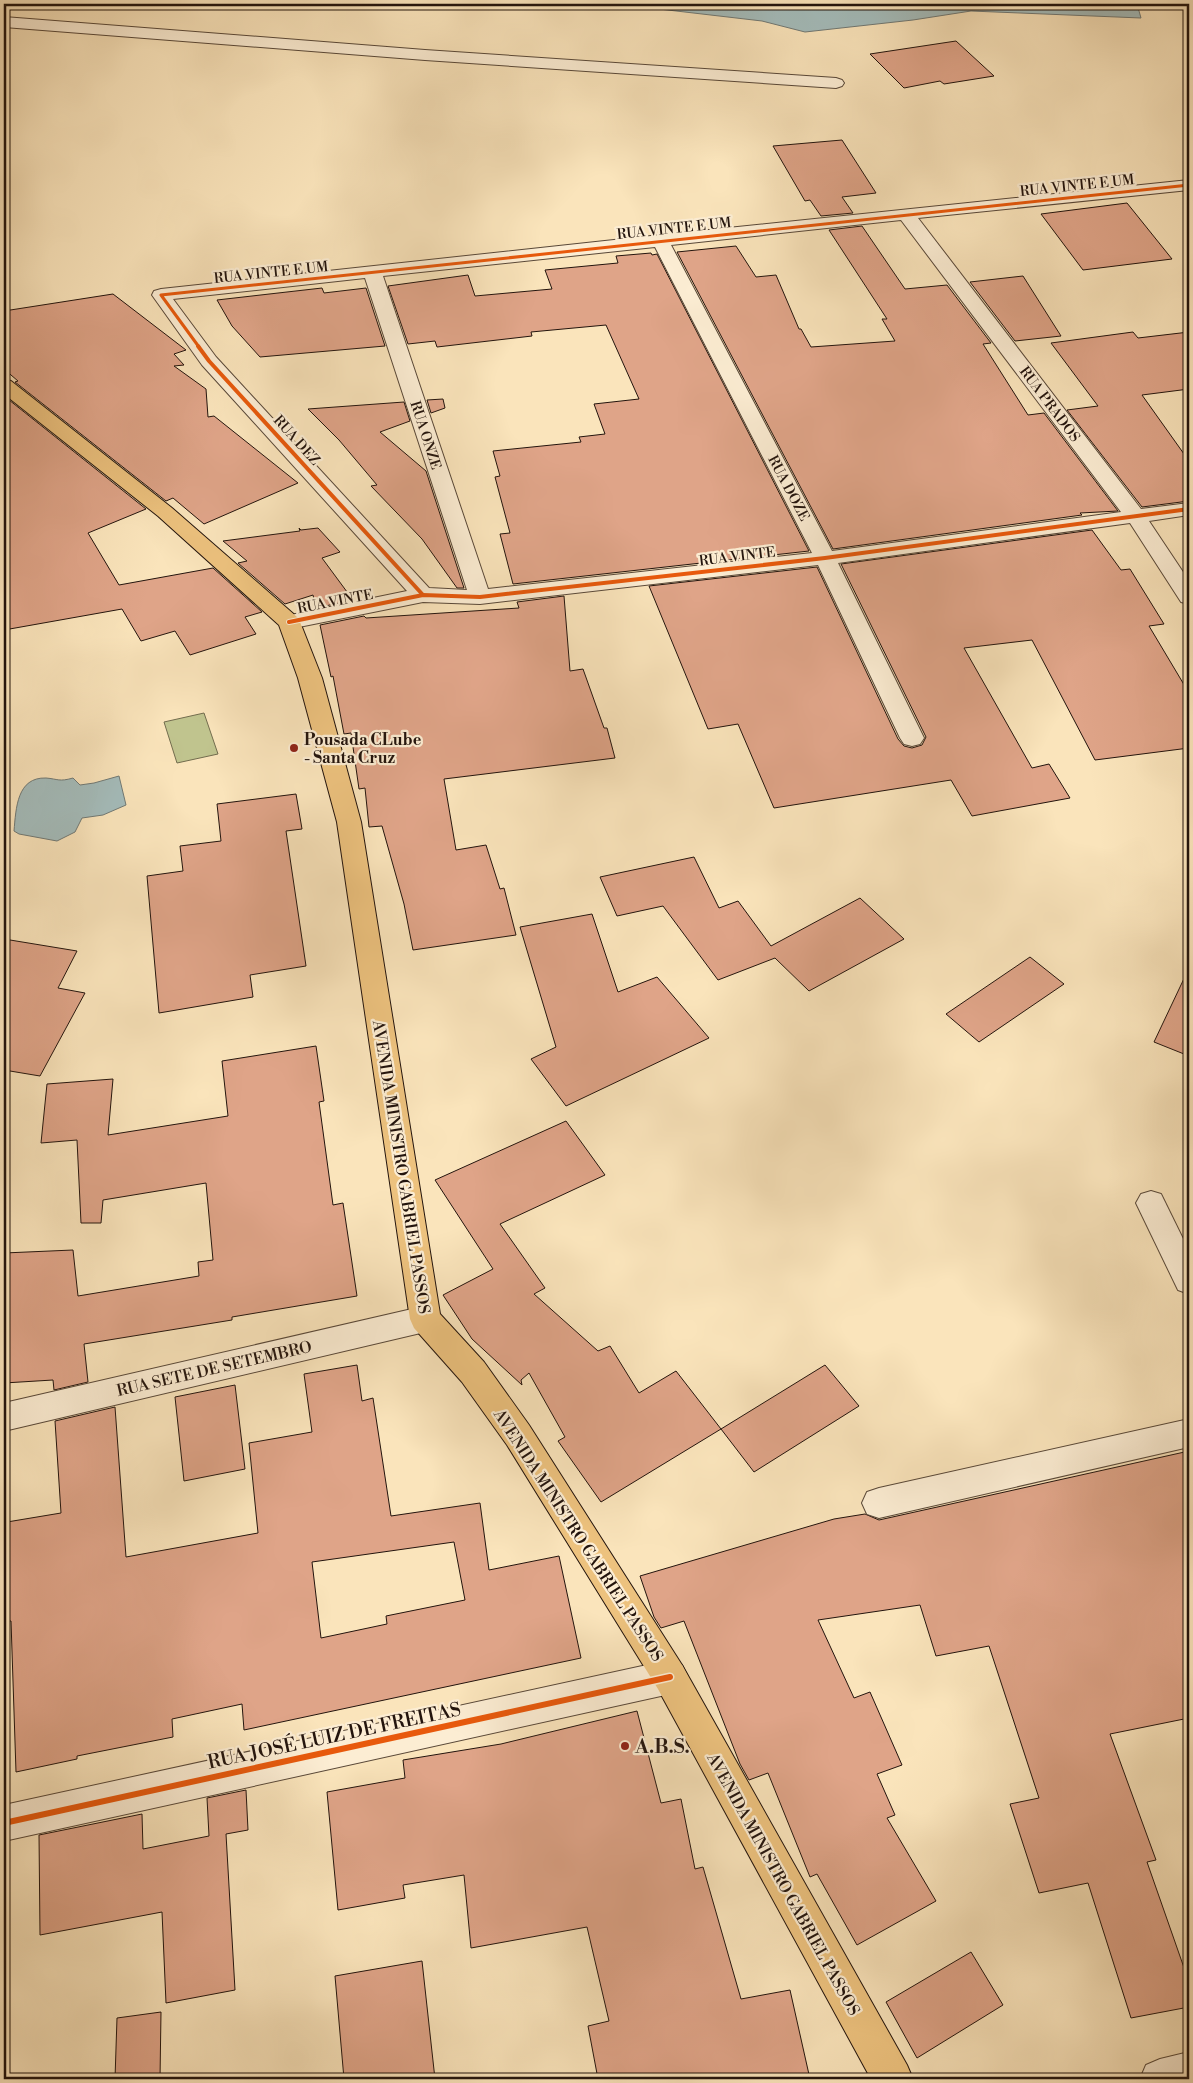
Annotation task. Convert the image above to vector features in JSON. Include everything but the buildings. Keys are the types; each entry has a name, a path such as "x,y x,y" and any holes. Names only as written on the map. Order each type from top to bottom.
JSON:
{"main road":[{"name":"AVENIDA MINISTRO GABRIEL PASSOS","path":"4,385 165,512 289,622 310,678 349,822 425,1319 473,1372 518,1435 670,1677 893,2079"}],"street":[{"path":"4,22 425,55 836,83"},
{"name":"RUA VINTE E UM","path":"161,295 660,240 1189,185"},
{"name":"RUA PRADOS","path":"906,214 1136,517 1189,598"},
{"name":"RUA DOZE","path":"660,240 826,558 912,738"},
{"name":"RUA ONZE","path":"372,272 480,597"},
{"name":"RUA DEZ","path":"161,295 209,361 423,595"},
{"name":"RUA VINTE","path":"289,622 423,595 480,597 826,558 1189,509"},
{"path":"1151,1203 1189,1281"},
{"name":"RUA SETE DE SETEMBRO","path":"4,1417 425,1319"},
{"path":"879,1503 1189,1433"},
{"name":"RUA JOSÉ LUIZ DE FREITAS","path":"4,1823 670,1677"},
{"path":"1160,2079 1189,2072"}],"green space":[{"path":"204,713 218,754 177,763 164,722"}],"water":[{"path":"594,4 1137,4 1141,18 971,11 913,20 805,32 762,21 642,7"},
{"path":"119,776 126,805 103,815 82,818 75,832 57,841 19,834 14,831 17,804 20,796 24,788 36,779 61,780 73,778 80,785"}],"cycle path":[{"path":"423,595 209,361 161,295 1189,185"},
{"path":"289,622 423,595 480,597 825,558 1189,509"},
{"path":"4,1823 670,1677"}],"place":[{"name":"Pousada CLube - Santa Cruz","path":"294,748"},
{"name":"A.B.S.","path":"625,1746"}]}
